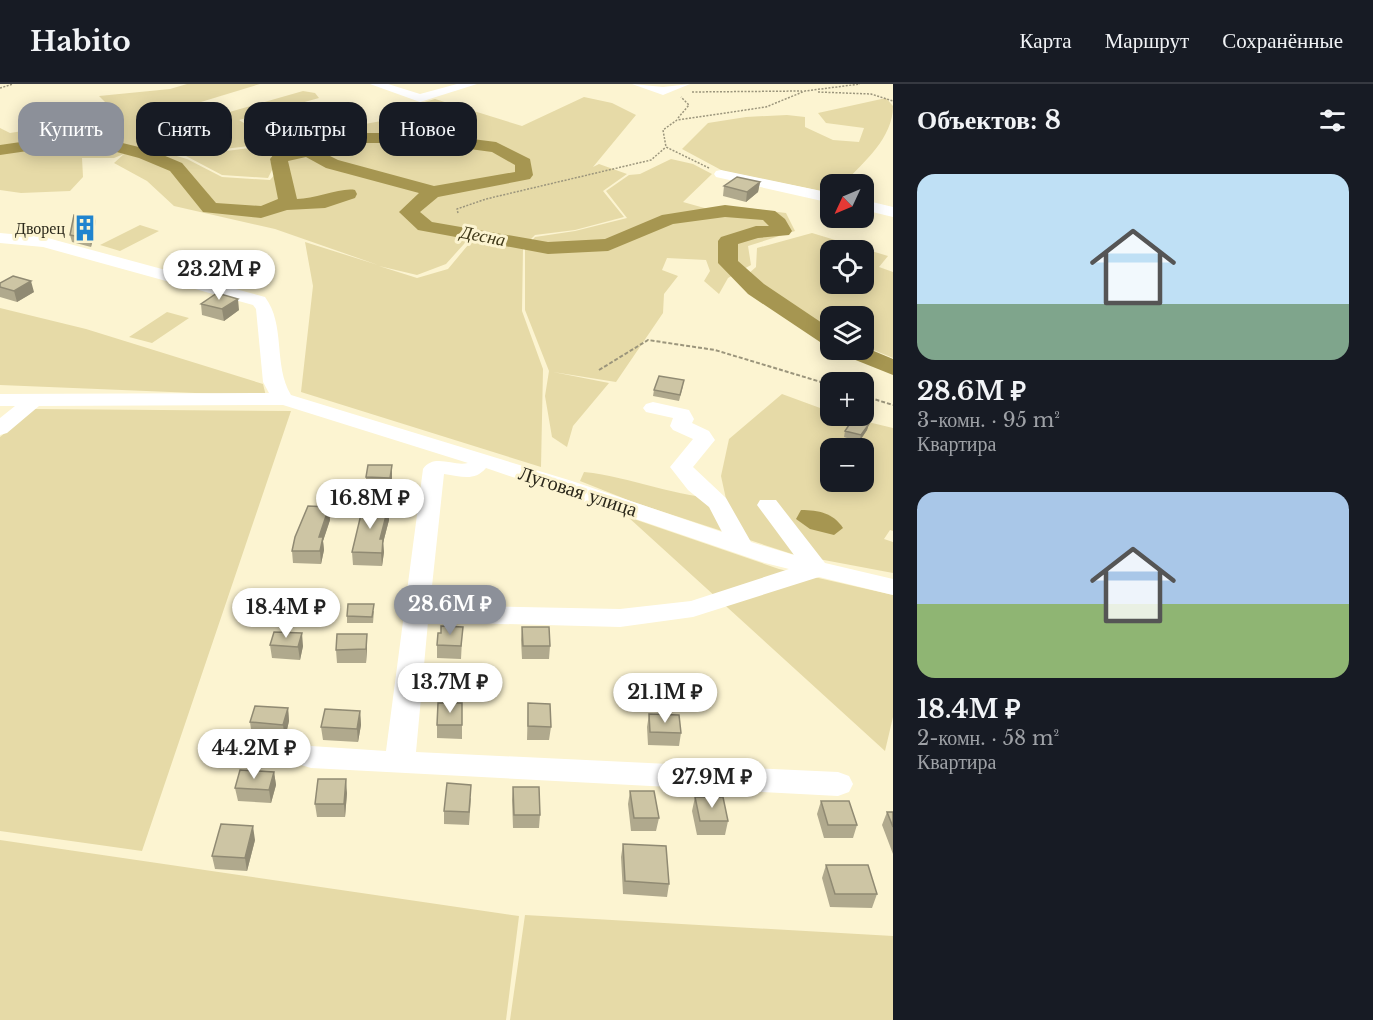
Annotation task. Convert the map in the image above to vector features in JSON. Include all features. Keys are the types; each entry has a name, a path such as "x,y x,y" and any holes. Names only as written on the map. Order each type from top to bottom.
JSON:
{"street":[{"path":"375,84 420,98 471,84"},
{"path":"638,84 663,91 681,89"},
{"path":"721,174 820,196"},
{"path":"874,207 893,212"},
{"path":"0,238 44,242 259,301 265,309 278,391"},
{"name":"Луговая улица","path":"0,400 278,391 307,405 742,547 893,587"},
{"path":"0,429 35,399"},
{"path":"654,408 682,414 684,419 680,426 702,435 704,440 681,467 696,485 718,503 742,547"},
{"path":"401,763 401,737 434,469 442,465 472,471 481,460"},
{"path":"417,613 620,618 693,609 817,568 768,505"},
{"path":"311,757 838,784"}],"path":[{"path":"0,88 13,84"},
{"path":"677,120 766,107 805,91 861,84"},
{"path":"666,147 663,130 677,120 688,105 681,89 761,89 871,94 893,101"},
{"path":"666,147 721,174"},
{"path":"458,213 457,209 486,199 651,160 666,147"},
{"path":"599,370 648,340 715,350 820,382"},
{"path":"874,399 893,405"}],"shaded area":[{"path":"187,84 260,84 201,102 136,102 136,149 131,151 136,150 136,156 177,156 222,177 270,180 291,156 367,156 367,124 379,121 379,156 477,156 477,112 522,126 584,97 612,103 636,115 593,167 599,164 627,174 603,191 624,217 575,230 535,235 528,242 473,234 446,264 417,275 379,266 417,278 448,269 473,239 523,248 522,311 543,369 541,467 301,392 313,286 305,242 378,265 275,229 174,206 147,181 114,163 124,156 124,102 105,102 99,96 170,89"},
{"path":"303,91 315,93 319,98 304,102 264,102"},
{"path":"886,98 893,106 888,129 876,149 853,174 820,174 820,191 723,171 682,149 708,123 746,117 787,115 805,117 805,127 833,140 859,142 864,128 826,123 818,113"},
{"path":"435,99 445,102 424,102"},
{"path":"244,108 244,119 239,120 244,123 244,147 232,148 232,111"},
{"path":"0,128 10,133 18,132 18,156 119,156 82,158 83,177 70,191 21,193 0,190"},
{"path":"244,149 244,156 272,156 270,160 273,168 268,178 222,175 186,156 232,156 232,150"},
{"path":"671,159 693,164 712,174 683,202 708,209 739,207 786,213 795,231 748,246 751,265 728,278 719,294 704,281 710,271 706,260 667,258 662,270 678,276 664,294 663,313 616,382 553,372 609,383 573,426 567,447 552,437 545,396 549,371 525,310 525,249 535,237 575,231 627,218 606,191 629,175 640,174"},
{"path":"140,225 159,231 120,251 100,245"},
{"path":"812,233 835,240 820,240 820,294 874,294 874,252 888,256 879,267 893,272 893,358 874,350 874,306 820,306 820,324 748,274 756,267 757,248"},
{"path":"0,308 86,329 263,384 266,396 0,385"},
{"path":"167,312 189,318 152,343 129,337"},
{"path":"782,394 820,408 820,426 874,426 874,423 893,428 893,531 890,530 884,539 893,542 893,573 792,554 633,502 580,481 584,472 690,495 726,499 721,476 729,439"},
{"path":"34,409 291,411 142,851 0,831 0,437"},
{"path":"801,510 825,513 843,528 834,535 810,529 796,519"},
{"path":"628,517 779,569 893,595 893,717 885,751"},
{"path":"0,840 519,916 506,1020 0,1020"},
{"path":"525,915 893,936 893,1020 510,1020"}],"building":[{"path":"737,177 760,182 747,192 724,186"},
{"path":"94,214 90,239 70,235 74,215"},
{"path":"13,276 31,281 14,291 0,287 0,283"},
{"path":"217,293 238,299 222,309 201,304"},
{"path":"659,376 684,380 680,395 654,390"},
{"path":"848,426 868,426 861,435 845,431"},
{"path":"368,465 392,465 390,478 366,477"},
{"path":"308,506 329,507 319,537 323,537 320,551 292,551 295,537"},
{"path":"363,506 388,508 380,539 383,539 382,553 352,552"},
{"path":"284,593 312,594 309,608 281,607"},
{"path":"348,604 374,604 372,617 347,616"},
{"path":"441,626 463,627 461,646 437,645"},
{"path":"522,627 549,627 550,646 523,646"},
{"path":"274,632 302,633 298,647 270,645"},
{"path":"337,634 367,634 366,649 336,650"},
{"path":"438,703 462,703 462,725 437,725"},
{"path":"528,703 550,704 551,727 528,726"},
{"path":"255,706 288,708 283,725 250,722"},
{"path":"325,709 360,711 357,729 321,727"},
{"path":"649,714 679,715 681,733 650,732"},
{"path":"240,770 274,772 269,790 235,788"},
{"path":"318,779 346,779 344,804 315,804"},
{"path":"447,783 471,785 469,812 444,811"},
{"path":"513,787 539,787 540,815 514,815"},
{"path":"630,791 654,791 659,818 634,818"},
{"path":"695,797 723,797 728,821 700,821"},
{"path":"821,801 849,801 857,825 828,825"},
{"path":"887,812 893,812 893,827"},
{"path":"221,824 253,826 245,858 212,856"},
{"path":"623,844 666,846 669,884 625,881"},
{"path":"826,865 868,865 877,894 835,894"}],"waterway":[{"name":"Десна","path":"0,150 55,142 98,142 145,154 176,167 210,208 241,212 270,210 288,201 279,159 295,147 352,138 425,138 496,147 524,163 524,175 481,185 432,192"},
{"path":"317,156 332,164 395,179 432,192"},
{"name":"Десна","path":"432,192 409,212 425,226 548,248 608,245 669,219 725,211 768,215 778,223 782,231 756,232 728,241 728,263 756,289 820,332"},
{"name":"Десна","path":"284,204 317,204 348,194"},
{"name":"Десна","path":"874,360 893,368"}],"place":[{"name":"Дворец","path":"85,228"}]}
